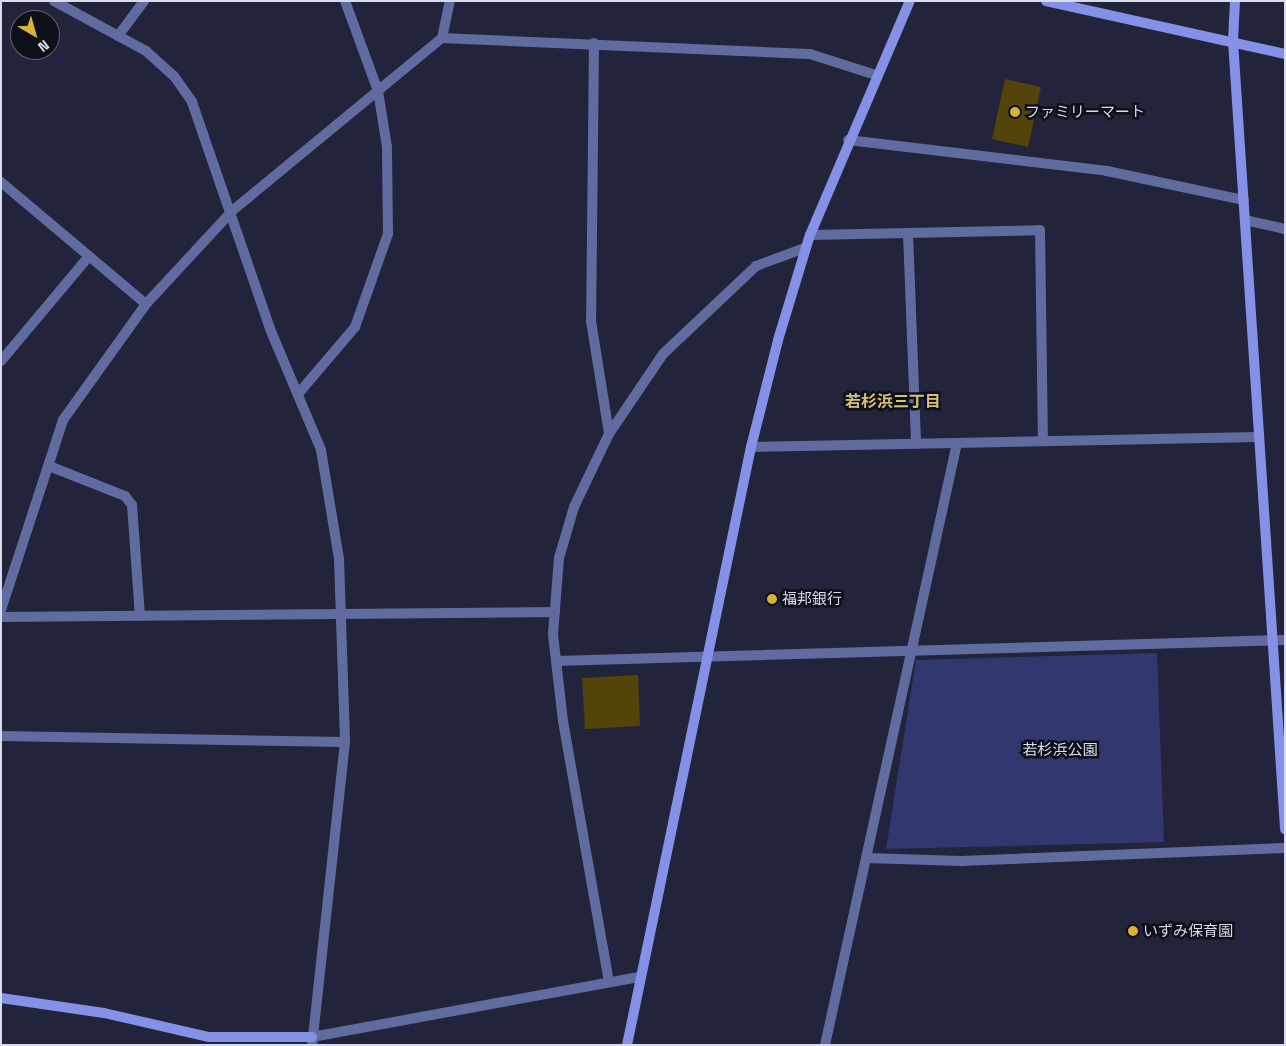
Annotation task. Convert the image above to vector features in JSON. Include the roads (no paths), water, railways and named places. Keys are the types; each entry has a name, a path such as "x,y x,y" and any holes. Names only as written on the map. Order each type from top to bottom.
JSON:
{"street":[{"path":"54,1 118,36 167,70 192,102 232,211 270,329 322,450 333,508 343,613 346,742 312,1041"},
{"path":"118,36 144,1"},
{"path":"298,394 355,327 380,264 390,207 378,91 345,1"},
{"path":"1,610 63,420 146,304 232,211 442,38 450,1"},
{"path":"627,1045 638,977 710,658 751,447 805,248 848,140 910,1"},
{"path":"1046,1 1233,40 1285,54"},
{"path":"1235,1 1233,40 1270,641 1285,829"},
{"path":"442,38 594,42 810,54 876,75"},
{"path":"594,42 591,321 609,434"},
{"path":"848,140 1107,171 1244,200"},
{"path":"1,182 146,304"},
{"path":"1245,220 1285,229"},
{"path":"810,235 1040,230 1043,441"},
{"path":"908,233 916,444"},
{"path":"609,982 556,661 555,612 559,558 574,508 609,434 663,354 756,266 805,248"},
{"path":"1,361 89,256"},
{"path":"751,447 1258,437"},
{"path":"825,1045 957,443"},
{"path":"49,466 125,496 132,504 140,616"},
{"path":"1,617 555,612"},
{"path":"556,661 1285,640"},
{"path":"1,736 346,742"},
{"path":"866,858 961,861 1285,848"},
{"path":"1,998 95,1011 209,1037 312,1041 638,977"}],"place":[{"name":"ファミリーマート","path":"1015,112"},
{"name":"福邦銀行","path":"772,599"},
{"name":"いずみ保育園","path":"1133,931"}],"district":[{"name":"若杉浜三丁目","path":"893,402"}],"park label":[{"name":"若杉浜公園","path":"1060,750"}]}
